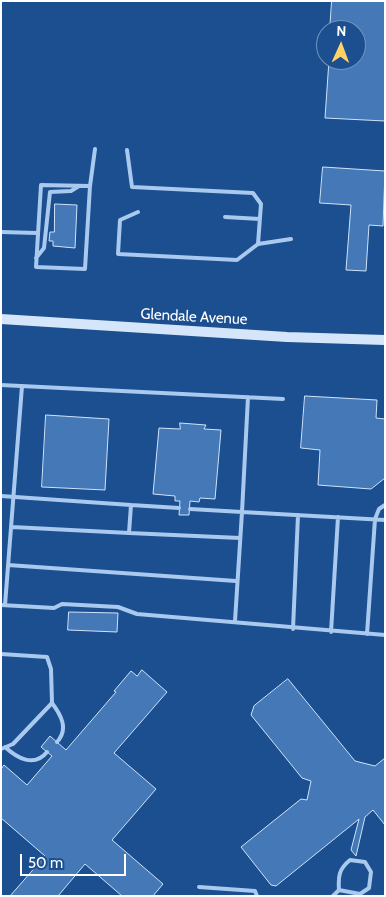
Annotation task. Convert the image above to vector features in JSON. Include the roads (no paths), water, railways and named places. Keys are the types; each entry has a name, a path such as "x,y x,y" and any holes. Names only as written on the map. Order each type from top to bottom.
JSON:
{"main road":[{"name":"Glendale Avenue","path":"1,319 286,337 385,340"}],"lane":[{"path":"90,186 40,185 36,267 85,269 90,186 95,149"},
{"path":"128,150 132,187 253,193 261,204 258,244"},
{"path":"36,258 44,248 50,192 71,191 79,186"},
{"path":"138,212 120,220 118,254 237,260 258,244 291,239"},
{"path":"225,217 260,219"},
{"path":"1,232 37,233"},
{"path":"1,384 283,399"},
{"path":"22,386 12,527 3,605 54,608 62,604 118,607 137,614 235,621 293,629 385,636"},
{"path":"235,621 248,397"},
{"path":"1,496 179,508"},
{"path":"128,534 131,505"},
{"path":"367,634 375,519 379,509 385,505"},
{"path":"190,509 385,520"},
{"path":"293,629 298,515"},
{"path":"331,632 338,517"},
{"path":"12,527 240,538"},
{"path":"8,565 236,581"},
{"path":"1,654 47,657 51,669 52,703 61,715 63,725 62,736 57,742"},
{"path":"3,748 13,744 52,703"},
{"path":"3,748 18,759 30,760 44,756 48,752"},
{"path":"333,896 339,890 338,878 341,867 350,860 365,862 371,872 369,888 360,894 339,890"},
{"path":"199,887 255,891 257,896"}]}
